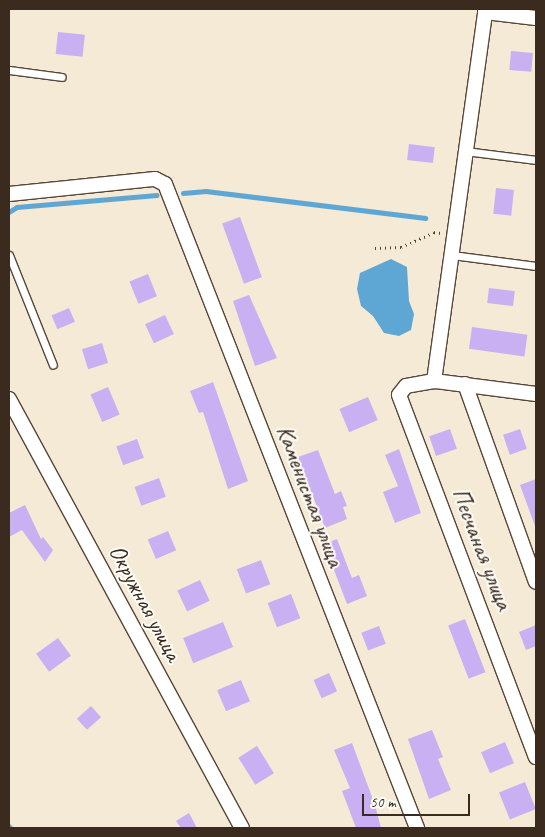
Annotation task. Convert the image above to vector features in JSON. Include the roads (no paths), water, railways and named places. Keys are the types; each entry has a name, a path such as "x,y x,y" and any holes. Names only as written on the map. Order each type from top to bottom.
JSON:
{"street":[{"path":"536,18 491,11 465,152 434,381 536,394"},
{"name":"Каменистая улица","path":"9,194 162,180 417,828"},
{"name":"Песчаная улица","path":"434,381 406,386 399,395 536,757"},
{"path":"465,384 536,582"},
{"name":"Окружная улица","path":"9,399 242,828"}],"lane":[{"path":"9,70 62,77"},
{"path":"465,152 536,160"},
{"path":"9,255 53,365"},
{"path":"452,255 536,266"}],"water":[{"path":"391,259 407,267 409,301 414,314 411,330 399,336 384,333 373,316 361,306 357,289 360,273"}],"waterway":[{"path":"183,193 206,191 425,218"},
{"path":"9,212 17,207 156,195"}]}
